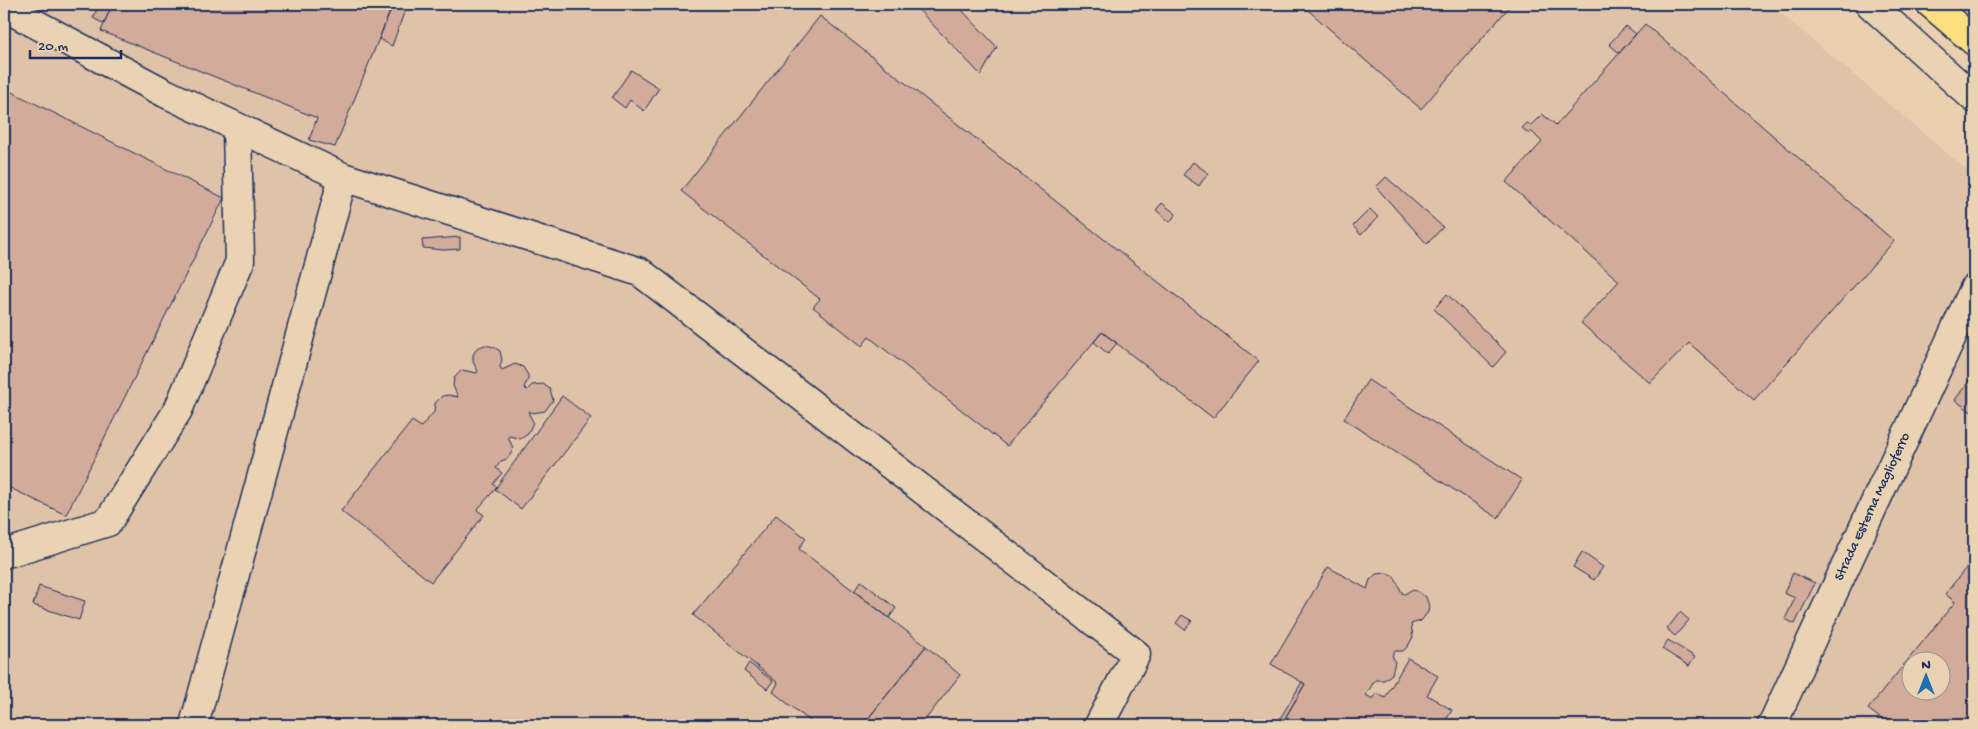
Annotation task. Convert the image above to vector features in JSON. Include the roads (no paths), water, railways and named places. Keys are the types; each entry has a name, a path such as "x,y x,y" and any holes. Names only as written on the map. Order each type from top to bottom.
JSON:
{"highway":[{"path":"1931,4 1974,41"}],"street":[{"path":"1870,4 1974,98"},
{"path":"4,7 165,93 343,177 640,272 1136,654 1099,725"},
{"path":"4,554 108,522 178,410 240,261 237,128"},
{"path":"194,725 343,177"},
{"name":"Strada Esterna Maglioferro","path":"1772,725 1974,289"}]}
